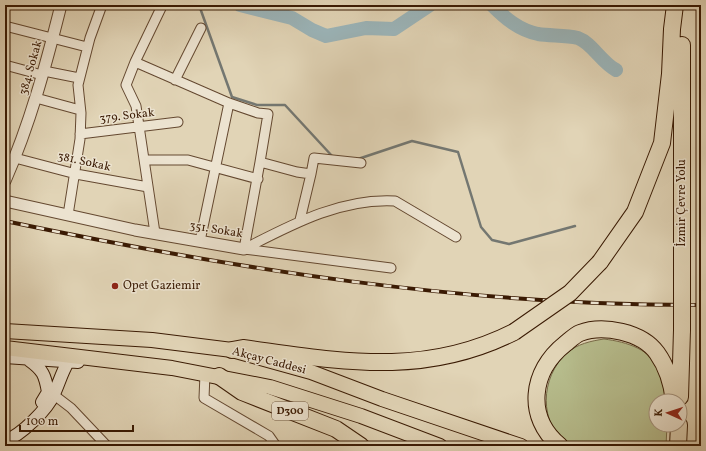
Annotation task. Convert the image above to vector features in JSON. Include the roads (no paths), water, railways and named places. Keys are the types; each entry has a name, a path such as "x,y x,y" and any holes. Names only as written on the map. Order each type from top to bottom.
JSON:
{"highway":[{"path":"232,350 243,348 332,359 391,363 435,359 458,354 500,339 514,332 570,293 600,262 635,212 662,143 670,74 672,29 675,5"},
{"name":"İzmir Çevre Yolu","path":"680,393 682,330 681,5"},
{"path":"560,446 544,429 538,416 537,387 549,360 558,349 580,333 607,330 617,331 631,335 645,343 656,351 663,363 672,382 673,393"},
{"name":"Akçay Caddesi","path":"5,331 152,340 232,350 310,372 382,399 521,446"},
{"name":"Akçay Caddesi","path":"5,348 212,375 270,387 361,416 440,446"},
{"name":"D300","path":"212,375 242,392 336,428 362,446"},
{"path":"678,433 678,444"}],"main road":[{"path":"5,357 68,362 121,362"},
{"path":"5,433 23,422 39,408 48,392 45,377 40,368 30,360"},
{"path":"5,441 33,421 54,395 62,373 68,362"}],"street":[{"name":"384. Sokak","path":"5,181 15,158 36,98 61,5"},
{"path":"68,215 76,174 80,134 78,94 79,78 87,47 102,5"},
{"path":"155,233 136,106 126,85 135,62 161,8"},
{"path":"5,26 87,47"},
{"path":"175,80 201,28"},
{"path":"135,62 229,103 258,113 268,114 258,179 244,249 391,268"},
{"path":"5,64 43,73 79,78"},
{"path":"36,98 80,110"},
{"path":"200,241 229,103"},
{"name":"379. Sokak","path":"80,134 178,122"},
{"name":"381. Sokak","path":"15,158 76,174 148,187"},
{"path":"300,220 314,158 361,163"},
{"path":"144,160 188,160 258,179"},
{"path":"260,162 297,172 311,174"},
{"name":"351. Sokak","path":"5,201 155,233 244,249 314,214 361,203 395,201 456,237"},
{"path":"212,375 204,398 269,436 276,446"},
{"path":"54,395 71,408 107,446"}],"waterway":[{"path":"199,5 232,97 257,105 285,105 333,157"},
{"path":"240,5 292,18 312,30 326,36 366,28 394,29 430,5"},
{"path":"492,5 508,19 525,30 538,34 573,37 583,40 616,70"},
{"path":"358,159 412,141 458,152 481,227 492,240 509,244 575,226"}],"railway":[{"path":"5,221 177,255 264,269 438,292 613,304 701,305"}],"place":[{"name":"Opet Gaziemir","path":"115,286"}]}
